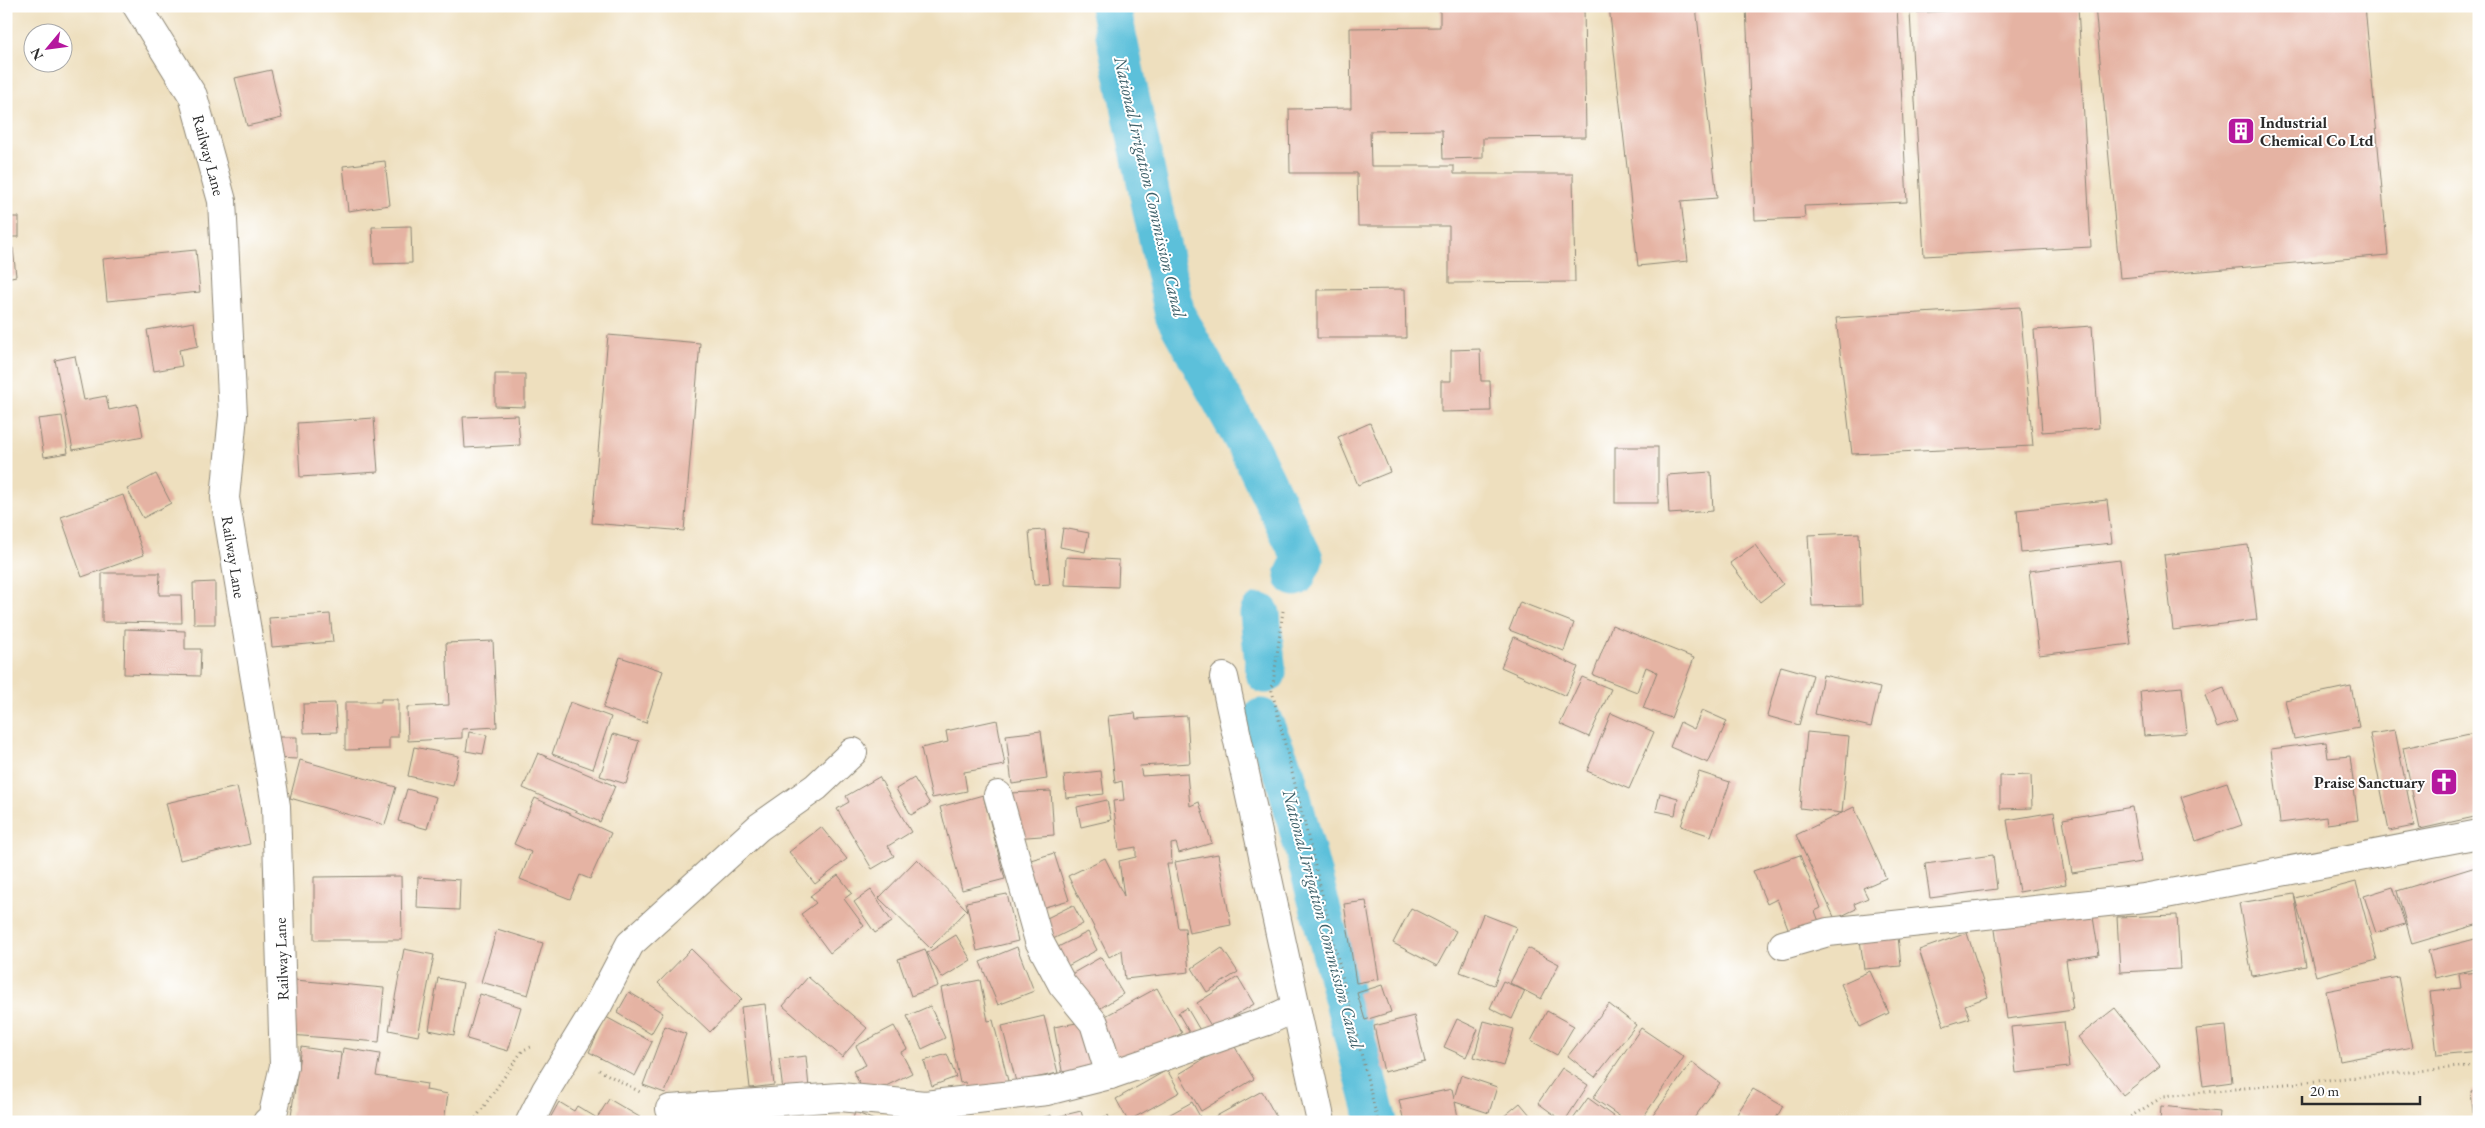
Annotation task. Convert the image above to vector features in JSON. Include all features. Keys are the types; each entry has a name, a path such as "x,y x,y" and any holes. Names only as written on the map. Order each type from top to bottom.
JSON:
{"street":[{"name":"Railway Lane","path":"137,6 193,96 222,201 233,415 225,498 276,806 284,1066 272,1118 267,1122"},
{"path":"1224,677 1320,1122"},
{"path":"530,1122 566,1056 598,1005 630,944 752,833 816,787 853,752"},
{"path":"998,795 1039,941 1062,984 1094,1023 1110,1075"},
{"path":"1783,945 1828,932 2145,898 2479,834"},
{"path":"670,1109 840,1097 925,1105 1047,1090 1110,1075 1267,1022 1295,1008"}],"path":[{"path":"1283,611 1272,691 1378,1122"},
{"path":"473,1122 523,1050 536,1044 611,1075 670,1109"},
{"path":"2122,1122 2164,1096 2479,1065"}],"building":[{"path":"1440,6 1584,6 1586,137 1483,138 1483,158 1443,159 1442,130 1370,131 1371,166 1454,166 1454,174 1573,174 1575,282 1449,283 1449,226 1358,226 1357,173 1290,173 1289,109 1351,108 1350,28 1440,27"},
{"path":"1609,6 1696,6 1717,198 1681,201 1688,261 1638,266"},
{"path":"1746,6 1897,6 1907,202 1804,206 1805,218 1755,220"},
{"path":"2033,6 2078,6 2091,247 1924,256 1910,13"},
{"name":"Industrial Chemical Co Ltd","path":"2095,6 2365,6 2388,255 2120,278"},
{"path":"271,70 282,118 247,126 235,78"},
{"path":"385,161 390,205 348,211 343,166"},
{"path":"6,187 9,187 9,217 19,217 19,237 6,237"},
{"path":"411,226 412,263 374,264 372,227"},
{"path":"6,248 13,248 16,276 6,278"},
{"path":"196,250 200,292 107,301 103,259"},
{"path":"1405,289 1406,338 1317,338 1317,290"},
{"path":"2020,307 2033,446 1852,454 1836,318"},
{"path":"194,322 198,346 179,350 182,366 154,371 147,330"},
{"path":"2092,326 2099,428 2042,432 2034,330"},
{"path":"608,335 700,343 684,531 592,523"},
{"path":"1480,349 1481,381 1490,381 1491,411 1441,412 1441,381 1451,381 1451,350"},
{"path":"75,356 84,400 106,396 109,410 137,404 143,436 73,450 55,360"},
{"path":"495,374 525,374 525,407 495,406"},
{"path":"518,415 520,445 465,448 463,417"},
{"path":"62,416 68,453 44,457 38,419"},
{"path":"374,418 378,472 300,477 297,423"},
{"path":"1370,423 1390,472 1358,485 1338,437"},
{"path":"1615,447 1658,447 1658,503 1615,503"},
{"path":"1711,472 1713,511 1669,514 1667,475"},
{"path":"156,474 171,503 143,518 127,489"},
{"path":"123,495 144,555 82,577 61,517"},
{"path":"2107,500 2112,543 2021,553 2017,510"},
{"path":"1063,528 1089,533 1085,552 1060,547"},
{"path":"1045,530 1050,584 1034,585 1029,531"},
{"path":"1859,533 1862,605 1812,606 1808,535"},
{"path":"1755,545 1783,584 1760,602 1730,563"},
{"path":"2248,545 2257,620 2173,630 2164,555"},
{"path":"1066,557 1119,560 1118,587 1065,585"},
{"path":"2120,560 2131,644 2039,655 2029,571"},
{"path":"102,573 160,573 159,595 181,595 182,623 102,622"},
{"path":"215,582 215,624 194,624 193,583"},
{"path":"1520,602 1574,623 1564,651 1509,630"},
{"path":"330,614 333,642 272,647 269,618"},
{"path":"1612,625 1694,658 1671,718 1643,708 1657,672 1646,667 1637,692 1593,675"},
{"path":"125,629 185,631 185,649 201,649 200,676 124,674"},
{"path":"1514,637 1578,667 1566,696 1501,667"},
{"path":"493,641 497,727 462,729 462,738 408,741 407,707 449,705 446,643"},
{"path":"620,657 663,671 646,723 603,708"},
{"path":"1781,666 1813,675 1799,725 1767,716"},
{"path":"1823,675 1880,688 1871,727 1815,714"},
{"path":"1582,677 1611,689 1589,737 1560,724"},
{"path":"2351,686 2359,727 2294,739 2285,700"},
{"path":"2182,687 2187,733 2144,736 2140,691"},
{"path":"2224,688 2237,721 2217,728 2205,695"},
{"path":"381,699 398,699 398,737 389,737 389,749 345,750 345,702 381,702"},
{"path":"570,702 611,717 593,769 552,754"},
{"path":"335,703 337,732 304,733 303,704"},
{"path":"1702,710 1727,721 1708,763 1670,747 1680,722 1694,729"},
{"path":"1135,713 1136,719 1187,716 1190,763 1140,766 1142,776 1187,773 1190,806 1199,802 1212,843 1179,853 1176,843 1171,844 1172,864 1167,864 1178,928 1185,928 1189,972 1125,979 1122,950 1109,957 1068,876 1105,858 1124,896 1119,861 1136,857 1136,847 1119,850 1113,801 1124,800 1122,781 1115,783 1108,716"},
{"path":"1611,713 1654,732 1629,789 1587,771"},
{"path":"997,720 1005,765 964,772 967,791 932,798 921,748 948,742 946,731"},
{"path":"2395,730 2414,826 2389,831 2370,734"},
{"path":"1041,731 1047,779 1012,784 1006,735"},
{"path":"469,732 487,735 483,754 466,751"},
{"path":"1807,732 1849,736 1842,813 1800,808"},
{"name":"Praise Sanctuary","path":"2479,732 2479,816 2420,829 2403,748"},
{"path":"613,734 639,741 626,784 600,776"},
{"path":"276,737 297,737 297,759 275,758"},
{"path":"2326,742 2328,758 2350,756 2358,820 2327,824 2326,817 2280,823 2271,749"},
{"path":"414,747 459,756 453,786 408,776"},
{"path":"538,753 615,786 600,822 523,788"},
{"path":"300,760 396,787 385,825 290,798"},
{"path":"1101,771 1104,794 1066,798 1064,775"},
{"path":"1699,772 1730,782 1711,836 1681,826"},
{"path":"2031,775 2032,808 2000,809 2000,776"},
{"path":"879,777 911,832 888,846 894,856 872,869 837,809 849,802 846,796"},
{"path":"914,778 930,804 911,815 896,789"},
{"path":"2227,782 2242,825 2196,841 2181,797"},
{"path":"237,787 250,844 180,860 166,803"},
{"path":"407,789 436,797 427,829 398,821"},
{"path":"1051,791 1054,835 1014,838 1010,793"},
{"path":"1660,793 1678,798 1675,815 1656,811"},
{"path":"983,795 1005,879 962,890 940,807"},
{"path":"535,798 611,833 590,879 580,875 570,899 520,879 531,852 514,844"},
{"path":"1107,800 1111,820 1081,827 1077,807"},
{"path":"1854,807 1886,878 1863,888 1868,898 1854,904 1856,909 1835,919 1796,835"},
{"path":"2132,807 2141,862 2072,873 2063,819"},
{"path":"2054,812 2066,884 2019,892 2007,820"},
{"path":"821,827 847,859 815,884 789,852"},
{"path":"1054,853 1069,900 1038,909 1024,862"},
{"path":"1218,854 1231,925 1189,933 1175,862"},
{"path":"1800,855 1821,908 1815,911 1820,924 1791,936 1777,899 1767,904 1753,871"},
{"path":"1993,855 1997,889 1930,898 1925,864"},
{"path":"917,859 967,910 930,948 879,898"},
{"path":"2479,866 2479,924 2412,944 2397,891"},
{"path":"838,875 852,893 844,899 864,926 830,953 801,914 816,903 810,896"},
{"path":"401,876 402,940 314,940 314,877"},
{"path":"418,877 460,880 459,910 417,908"},
{"path":"2356,882 2377,960 2316,976 2295,898"},
{"path":"2393,887 2405,924 2376,933 2364,896"},
{"path":"871,890 892,922 875,933 854,902"},
{"path":"1007,894 1018,941 977,951 966,902"},
{"path":"2294,894 2306,966 2252,976 2239,903"},
{"path":"1366,901 1379,979 1356,983 1344,904"},
{"path":"1073,905 1083,924 1053,939 1043,920"},
{"path":"1411,908 1456,931 1437,966 1393,943"},
{"path":"2059,913 2060,921 2093,917 2099,955 2066,960 2073,1010 2007,1019 1994,922"},
{"path":"1483,914 1516,927 1494,985 1460,972"},
{"path":"2177,915 2180,969 2120,972 2117,917"},
{"path":"497,929 543,943 528,995 481,982"},
{"path":"1088,932 1097,950 1064,968 1054,949"},
{"path":"1967,933 1988,997 1965,1005 1970,1018 1944,1026 1919,950"},
{"path":"956,935 971,960 942,978 927,953"},
{"path":"1898,936 1901,966 1864,969 1860,940"},
{"path":"2479,938 2479,968 2435,978 2428,951"},
{"path":"1017,947 1034,991 998,1005 980,962"},
{"path":"1222,948 1238,972 1207,992 1192,968"},
{"path":"1528,948 1559,964 1541,999 1510,983"},
{"path":"404,949 434,955 418,1036 389,1030"},
{"path":"691,949 742,999 710,1032 658,983"},
{"path":"925,949 938,986 911,996 898,959"},
{"path":"1101,957 1123,994 1091,1014 1068,976"},
{"path":"1870,971 1889,1013 1860,1027 1841,984"},
{"path":"2479,972 2479,1051 2437,1055 2430,991 2461,988 2459,974"},
{"path":"808,977 867,1028 842,1057 783,1006"},
{"path":"1238,977 1254,1004 1213,1029 1197,1003"},
{"path":"2398,977 2412,1047 2340,1061 2326,991"},
{"path":"438,978 463,983 454,1035 429,1030"},
{"path":"295,980 384,988 379,1042 290,1035"},
{"path":"980,980 988,1021 993,1020 1010,1089 968,1097 965,1082 960,1083 941,988"},
{"path":"1503,981 1525,991 1512,1019 1490,1008"},
{"path":"1382,985 1391,1012 1365,1020 1357,993"},
{"path":"1157,988 1182,1033 1123,1065 1098,1020"},
{"path":"629,992 663,1013 651,1034 617,1013"},
{"path":"480,994 521,1007 508,1051 467,1039"},
{"path":"765,1004 774,1085 750,1088 741,1007"},
{"path":"1609,1004 1636,1025 1595,1077 1568,1056"},
{"path":"930,1006 945,1038 922,1049 907,1016"},
{"path":"1187,1008 1201,1032 1192,1037 1178,1013"},
{"path":"2115,1008 2160,1066 2123,1095 2078,1037"},
{"path":"1547,1011 1574,1026 1557,1055 1531,1041"},
{"path":"1044,1016 1058,1073 1016,1082 1002,1026"},
{"path":"1414,1016 1425,1062 1384,1072 1374,1026"},
{"path":"606,1017 652,1042 635,1076 589,1052"},
{"path":"1457,1019 1478,1029 1466,1057 1444,1047"},
{"path":"1088,1021 1097,1070 1063,1076 1054,1027"},
{"path":"1484,1021 1514,1029 1503,1066 1474,1057"},
{"path":"2064,1022 2069,1067 2016,1073 2011,1027"},
{"path":"665,1026 686,1034 665,1093 643,1085"},
{"path":"894,1026 907,1049 901,1052 912,1073 866,1096 853,1071 866,1065 856,1046"},
{"path":"2226,1026 2232,1082 2203,1086 2196,1029"},
{"path":"1641,1028 1684,1057 1640,1122 1628,1122 1593,1098"},
{"path":"1232,1042 1254,1079 1201,1111 1179,1074"},
{"path":"301,1047 341,1053 338,1082 343,1048 380,1054 376,1076 427,1084 426,1090 448,1094 444,1122 414,1122 415,1119 410,1118 409,1122 290,1122"},
{"path":"947,1054 956,1077 932,1086 924,1061"},
{"path":"806,1056 809,1088 783,1091 779,1059"},
{"path":"1692,1062 1720,1083 1691,1122 1648,1122"},
{"path":"1562,1068 1588,1085 1564,1122 1538,1103"},
{"path":"1167,1070 1180,1092 1128,1121 1116,1099"},
{"path":"1461,1075 1497,1087 1489,1113 1455,1102 1459,1122 1404,1122 1399,1100 1452,1089 1454,1098"},
{"path":"1753,1089 1783,1106 1774,1122 1751,1122 1737,1114"},
{"path":"2479,1090 2479,1122 2474,1122 2471,1091"},
{"path":"1262,1091 1279,1122 1213,1122 1211,1119"},
{"path":"1588,1098 1621,1122 1571,1122"},
{"path":"609,1099 648,1122 548,1122 559,1102 574,1111 577,1106 597,1118"},
{"path":"1192,1102 1203,1122 1156,1122"},
{"path":"1520,1103 1536,1122 1497,1122"},
{"path":"2161,1106 2219,1112 2218,1122 2160,1122"},
{"path":"755,1109 789,1122 751,1122"},
{"path":"704,1110 740,1121 740,1122 701,1122"},
{"path":"1081,1111 1084,1122 1057,1122 1056,1117"},
{"path":"855,1112 879,1122 852,1122"},
{"path":"1051,1115 1052,1122 1030,1121"},
{"path":"1108,1115 1111,1122 1093,1122"}],"waterway":[{"name":"National Irrigation Commission Canal","path":"1110,6 1175,315 1250,450 1303,559 1295,576"},
{"name":"National Irrigation Commission Canal","path":"1260,614 1266,673"},
{"name":"National Irrigation Commission Canal","path":"1261,719 1285,775 1377,1122"}],"place":[{"name":"Industrial Chemical Co Ltd","path":"2241,131"},
{"name":"Praise Sanctuary","path":"2444,782"}]}
